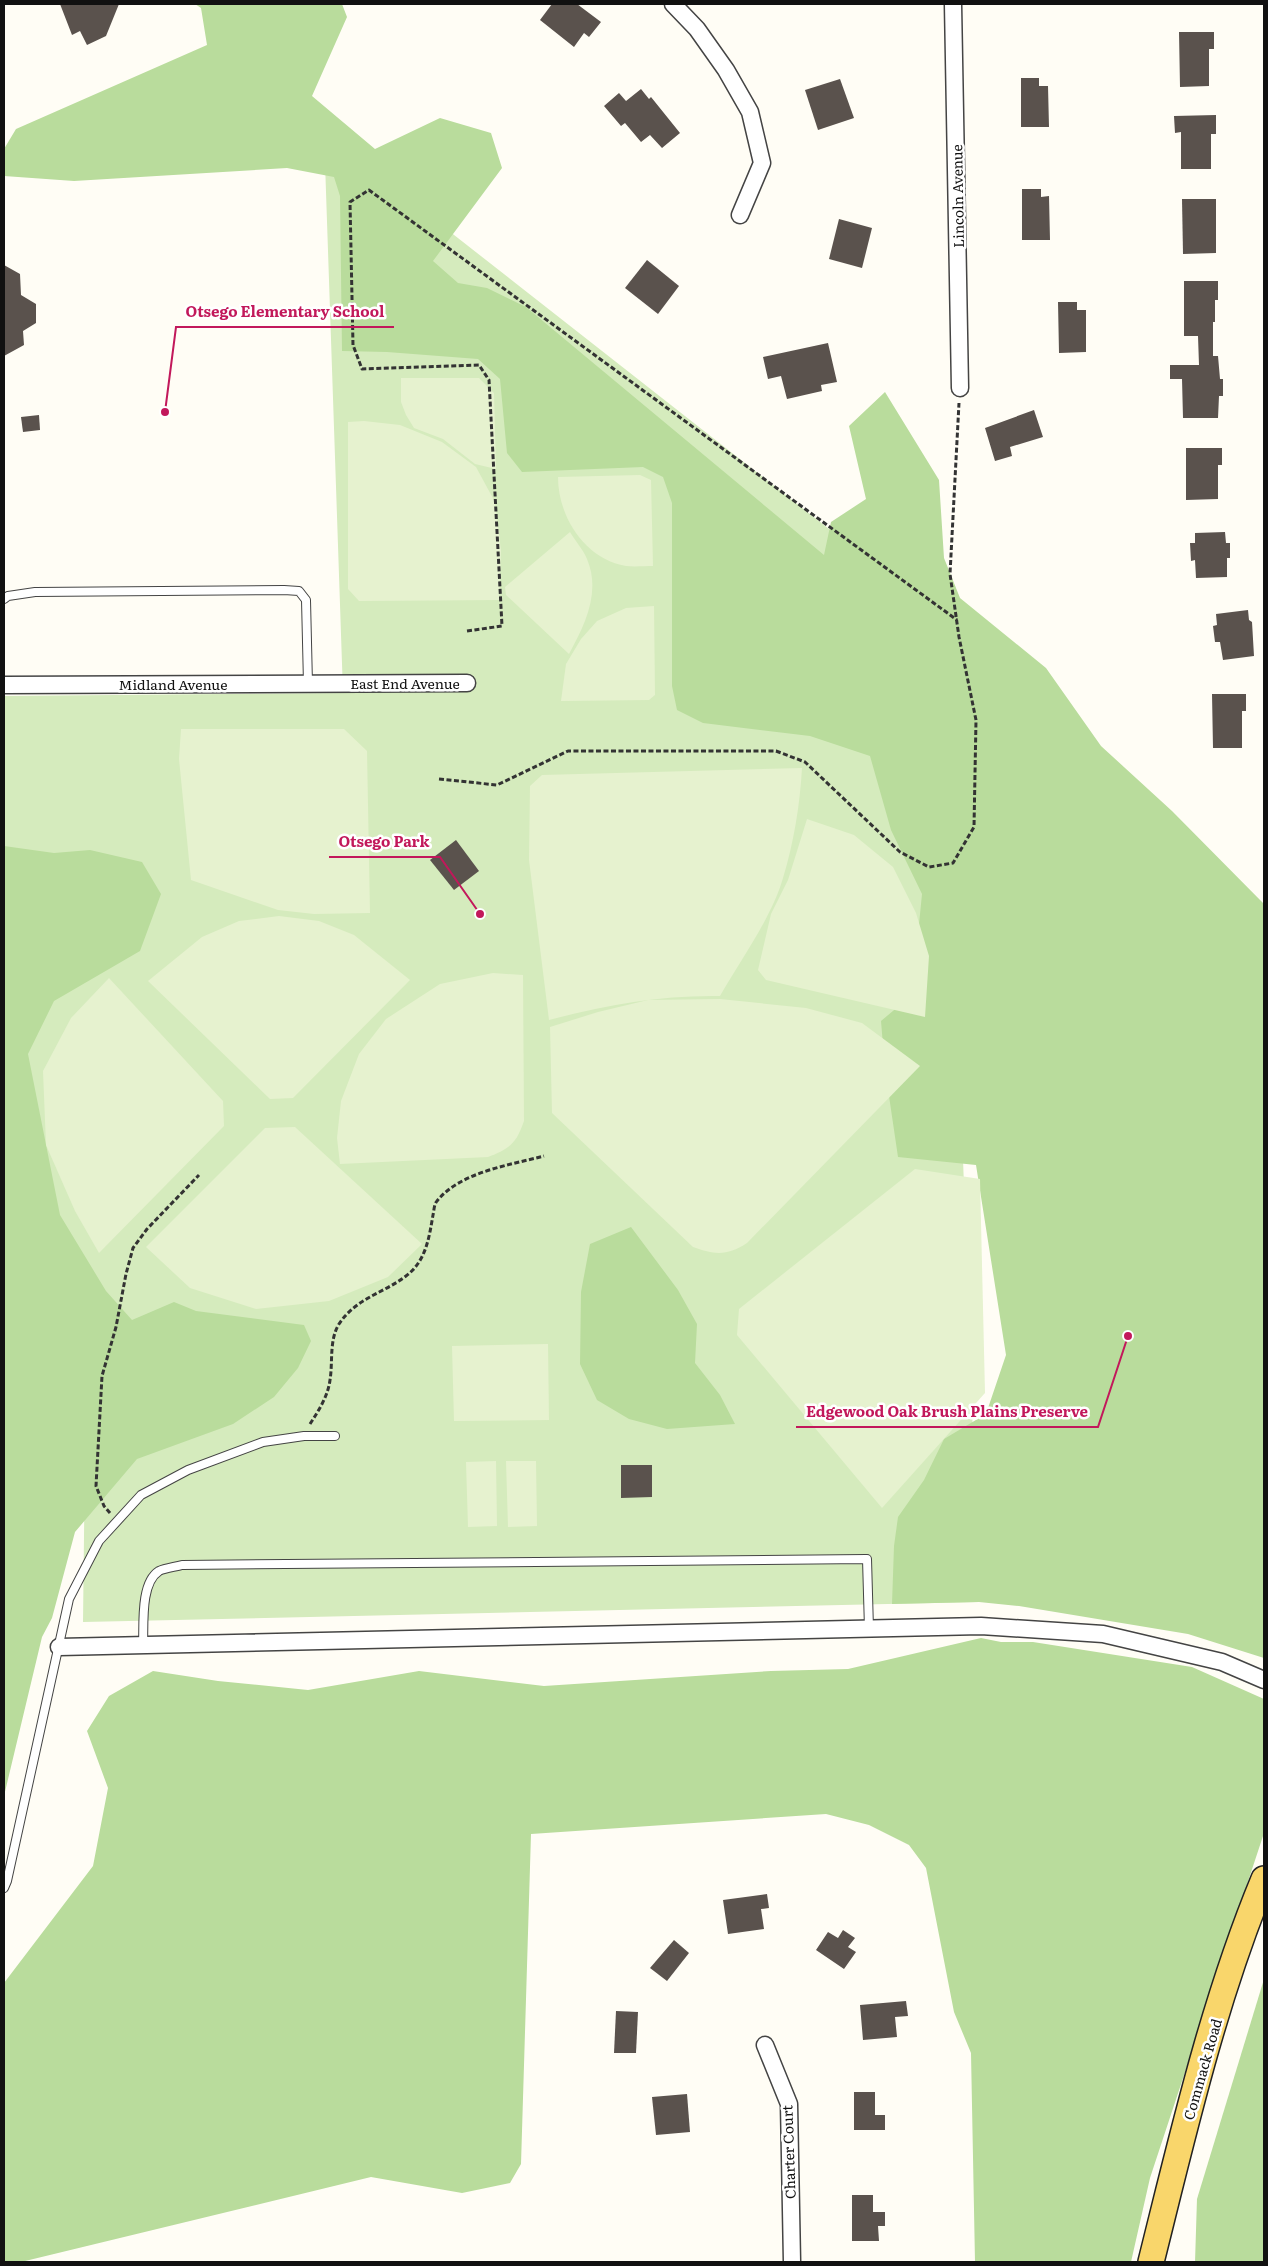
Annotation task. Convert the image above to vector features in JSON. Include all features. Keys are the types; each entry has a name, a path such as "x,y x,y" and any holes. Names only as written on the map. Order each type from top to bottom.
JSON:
{"main road":[{"name":"Commack Road","path":"1151,2262 1203,2061 1240,1938 1264,1880"}],"street":[{"path":"673,4 697,30 726,70 750,112 762,163 740,215"},
{"name":"Lincoln Avenue","path":"953,4 960,388"},
{"name":"East End Avenue","path":"343,684 467,682"},
{"name":"Midland Avenue","path":"4,685 343,684"},
{"path":"59,1647 981,1626 1103,1634 1222,1662 1264,1680"},
{"name":"Charter Court","path":"765,2045 789,2104 792,2262"}],"lane":[{"path":"4,599 8,596 35,592 299,591 306,600 308,684"},
{"path":"4,1888 69,1600 99,1541 141,1495 188,1470 263,1442 294,1437 335,1436"},
{"path":"143,1646 144,1600 149,1580 159,1571 182,1565 867,1559 869,1629"}],"path":[{"path":"467,631 502,626 489,380 479,365 362,369 353,345 350,202 369,190 957,620"},
{"path":"439,779 497,785 568,751 776,751 805,762 900,852 929,867 953,863 974,827 976,720 950,574 960,388"},
{"path":"294,1437 309,1425 322,1405 330,1379 330,1357 338,1325 353,1307 406,1276 419,1263 426,1250 436,1202 453,1188 481,1172 544,1156"},
{"path":"118,1520 104,1506 96,1486 102,1376 116,1327 133,1248 147,1229 199,1175"}],"green space":[{"path":"195,4 342,4 347,17 312,96 375,149 440,118 491,133 502,168 433,261 458,283 487,288 526,307 824,555 831,522 866,499 849,426 885,392 939,480 944,558 960,598 1046,668 1101,746 1172,811 1264,904 1264,1658 1188,1634 1019,1606 979,1602 892,1604 894,1546 898,1517 924,1480 944,1439 986,1414 1006,1355 976,1165 898,1157 885,1069 881,1021 912,995 922,894 891,830 870,756 810,736 703,723 677,710 672,686 672,503 663,477 643,467 522,472 507,453 500,379 478,359 387,352 342,351 340,196 334,177 287,168 74,181 4,176 4,149 16,129 207,45 201,8"},
{"path":"324,133 949,623 962,1131 979,1602 83,1622 87,1279 4,1159 4,696 343,693"},
{"path":"401,378 479,378 494,393 496,469 475,464 443,439 414,428 401,402"},
{"path":"364,421 400,425 442,442 476,467 495,502 501,551 499,600 359,601 348,589 348,422"},
{"path":"640,475 651,480 653,566 626,566 611,562 598,555 577,534 563,507 558,477"},
{"path":"570,532 587,559 591,571 592,596 581,632 569,654 506,595 505,587"},
{"path":"654,606 655,695 649,700 561,701 566,664 581,639 597,621 626,608"},
{"path":"181,729 344,729 367,751 370,913 314,914 278,910 191,880 179,759"},
{"path":"802,768 800,795 793,837 778,893 755,939 720,996 655,999 591,1010 549,1020 529,860 530,786 542,775"},
{"path":"807,819 854,835 893,867 916,913 929,956 925,1017 766,980 758,970 771,914 788,880"},
{"path":"4,846 54,853 90,850 142,862 161,894 140,951 54,1001 28,1054 60,1215 106,1291 132,1320 174,1302 196,1311 304,1325 311,1341 298,1368 274,1397 233,1424 137,1459 75,1532 52,1618 42,1637 4,1796"},
{"path":"279,916 319,921 354,935 410,980 293,1098 270,1099 148,981 202,937 239,921"},
{"path":"493,973 523,975 524,1121 515,1140 507,1148 488,1157 340,1164 337,1138 341,1101 359,1054 386,1019 440,984"},
{"path":"109,978 223,1101 224,1126 99,1253 75,1211 46,1145 43,1071 71,1018"},
{"path":"720,999 806,1008 862,1023 920,1066 747,1243 727,1252 714,1253 693,1247 552,1113 550,1027 598,1012 648,1000"},
{"path":"295,1127 422,1244 388,1277 329,1301 256,1309 190,1288 146,1247 265,1128"},
{"path":"915,1169 980,1179 985,1393 882,1508 737,1335 739,1309"},
{"path":"631,1227 678,1290 697,1324 695,1363 720,1395 735,1424 667,1429 629,1419 597,1400 580,1364 581,1292 590,1244"},
{"path":"548,1344 549,1420 454,1421 452,1346"},
{"path":"496,1461 497,1526 468,1527 466,1462"},
{"path":"506,1461 536,1461 537,1526 508,1527"},
{"path":"981,1638 1001,1642 1033,1642 1192,1667 1264,1699 1264,1833 1150,2178 1131,2262 975,2262 971,2053 954,2012 926,1868 909,1845 869,1825 826,1814 531,1834 521,2164 510,2183 462,2193 371,2177 21,2262 4,2262 4,1983 93,1866 108,1788 87,1731 109,1696 153,1671 218,1681 308,1690 419,1671 544,1686 771,1671 848,1669"},
{"path":"1264,1979 1264,2262 1195,2262 1197,2199"}],"building":[{"path":"60,4 119,4 106,36 87,45 80,31 72,35"},
{"path":"552,4 577,4 601,22 589,37 584,33 574,47 540,20"},
{"path":"1179,32 1214,32 1214,49 1209,49 1209,86 1180,87"},
{"path":"1021,78 1039,78 1039,86 1048,86 1049,127 1021,127"},
{"path":"840,79 854,118 818,130 805,90"},
{"path":"641,89 649,99 651,97 680,133 662,148 650,135 641,142 625,123 621,126 604,106 619,93 626,101"},
{"path":"1216,115 1216,134 1211,134 1211,169 1181,169 1181,132 1175,133 1174,116"},
{"path":"1022,189 1041,189 1041,197 1049,196 1050,240 1022,240"},
{"path":"1182,199 1216,199 1216,253 1183,254"},
{"path":"839,219 872,228 862,268 829,259"},
{"path":"647,260 679,286 658,314 625,288"},
{"path":"4,265 20,274 21,295 36,304 36,323 23,331 24,345 4,356"},
{"path":"1184,281 1218,281 1218,300 1215,300 1215,322 1213,322 1213,356 1218,356 1220,379 1223,379 1223,396 1219,396 1218,418 1183,418 1182,379 1170,379 1170,365 1199,365 1198,336 1184,336"},
{"path":"1058,302 1077,302 1077,310 1086,310 1086,352 1059,353"},
{"path":"828,343 837,382 821,385 822,391 787,399 781,376 768,379 763,357"},
{"path":"1034,410 1043,437 1010,447 1012,456 995,461 985,428"},
{"path":"39,415 40,430 23,432 21,417"},
{"path":"1186,448 1222,448 1222,465 1218,465 1218,499 1186,500"},
{"path":"1225,532 1226,543 1230,543 1230,558 1227,558 1227,577 1196,578 1195,560 1191,561 1190,543 1195,543 1195,533"},
{"path":"1248,610 1249,620 1252,622 1254,656 1223,660 1220,642 1215,642 1213,626 1217,625 1216,614"},
{"path":"1212,694 1246,694 1246,711 1242,711 1242,748 1213,748"},
{"path":"456,840 479,871 454,890 430,860"},
{"path":"621,1465 652,1465 652,1497 621,1498"},
{"path":"767,1894 769,1908 761,1909 764,1929 728,1934 723,1900"},
{"path":"843,1930 855,1938 848,1947 856,1952 844,1969 816,1950 828,1932 838,1938"},
{"path":"674,1940 689,1953 667,1981 650,1968"},
{"path":"906,2001 908,2016 895,2017 897,2037 863,2040 860,2005"},
{"path":"616,2011 638,2012 636,2053 614,2053"},
{"path":"854,2092 875,2092 875,2115 885,2115 885,2130 854,2130"},
{"path":"687,2094 690,2132 656,2135 652,2097"},
{"path":"852,2195 873,2195 873,2212 885,2212 885,2226 878,2226 879,2241 852,2241"}],"place":[{"name":"Otsego Elementary School","path":"165,412"},
{"name":"Otsego Park","path":"480,914"},
{"name":"Edgewood Oak Brush Plains Preserve","path":"1128,1336"}]}
